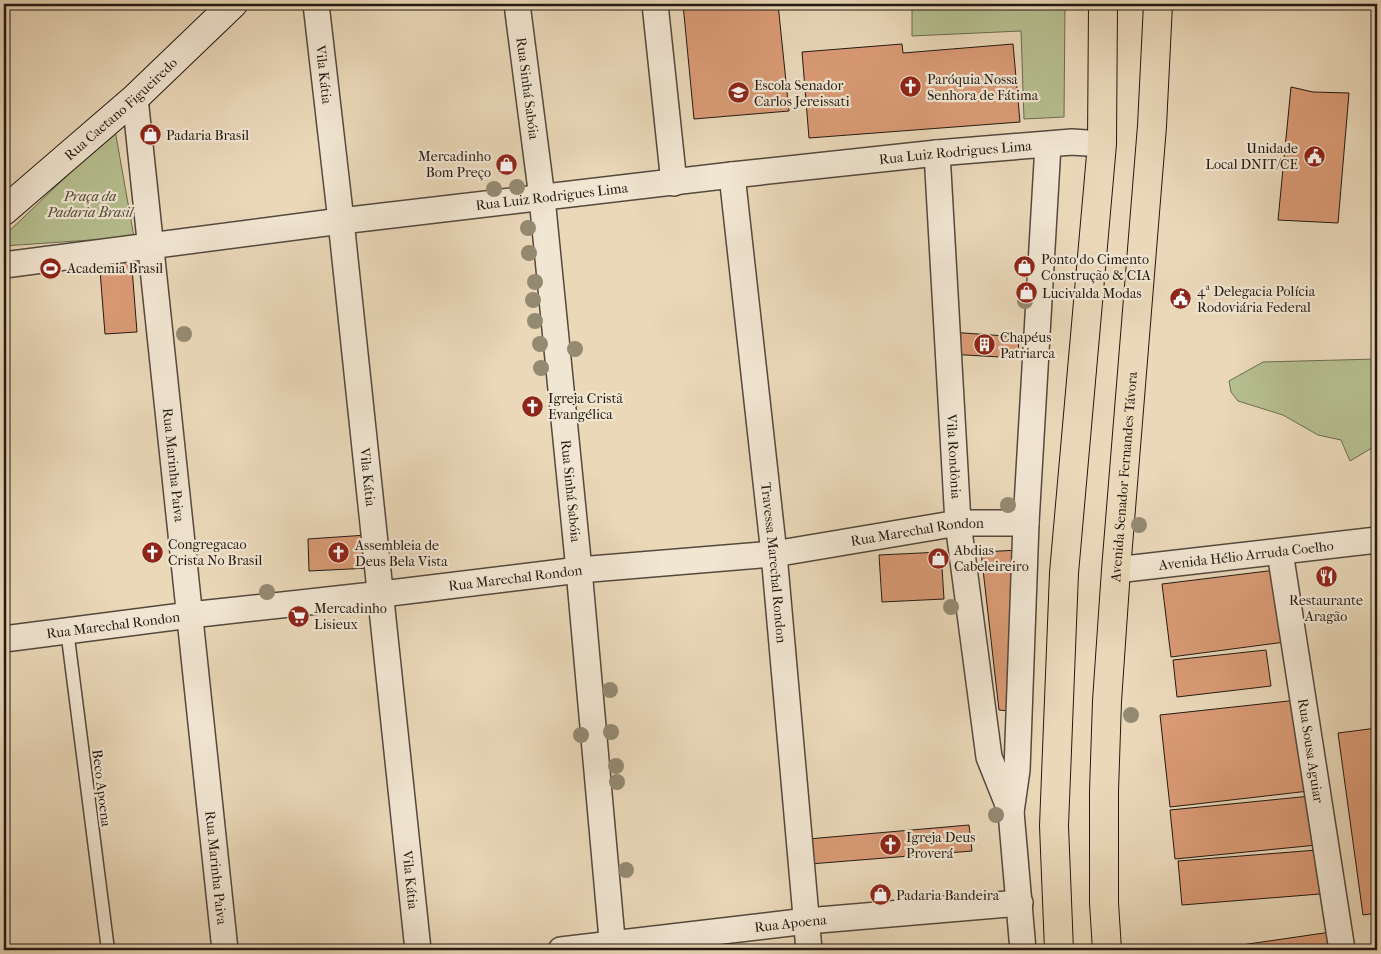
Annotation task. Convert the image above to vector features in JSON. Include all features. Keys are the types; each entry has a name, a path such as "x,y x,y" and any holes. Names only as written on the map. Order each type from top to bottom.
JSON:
{"main road":[{"name":"Rua Caetano Figueiredo","path":"4,211 135,98 233,4"},
{"path":"1059,950 1054,826 1064,573 1102,144 1103,4"},
{"name":"Avenida Senador Fernandes Távora","path":"1107,950 1104,903 1104,792 1107,701 1152,126 1158,4"}],"street":[{"name":"Vila Kátia","path":"316,4 382,594 418,950"},
{"name":"Rua Sinhá Sabóia","path":"517,4 542,198 579,570 613,947"},
{"path":"655,4 674,183"},
{"name":"Rua Marinha Paiva","path":"135,98 225,950"},
{"name":"Rua Luiz Rodrigues Lima","path":"4,264 341,221 732,175 1072,142 1102,144"},
{"path":"1023,950 1011,812 1018,770 1026,523 1048,145"},
{"name":"Vila Rondônia","path":"937,154 958,523 989,757 1011,812"},
{"name":"Travessa Marechal Rondon","path":"732,175 774,554 809,950"},
{"name":"Rua Marechal Rondon","path":"4,639 190,615 579,570 774,554 958,523 1026,523"},
{"name":"Avenida Hélio Arruda Coelho","path":"1116,570 1377,540"},
{"name":"Rua Sousa Aguiar","path":"1280,552 1342,950"},
{"name":"Rua Apoena","path":"561,950 613,947 807,920 1020,903"}],"lane":[{"name":"Beco Apoena","path":"67,630 108,950"}],"green space":[{"path":"912,4 1065,4 1064,117 1024,119 1021,31 912,36"},
{"name":"Praça da Padaria Brasil","path":"115,130 134,237 4,246 4,236"},
{"path":"1377,359 1377,445 1350,461 1341,440 1318,435 1283,415 1238,401 1231,392 1229,381 1263,362"}],"building":[{"path":"683,4 778,4 789,111 694,119"},
{"name":"Paróquia Nossa Senhora de Fátima","path":"902,44 903,53 1013,44 1020,122 809,138 802,52"},
{"name":"Unidade Local DNIT/CE","path":"1291,87 1313,92 1349,93 1338,223 1278,220"},
{"path":"131,255 137,332 105,334 99,258"},
{"name":"Chapéus Patriarca","path":"950,332 1019,337 1018,358 948,354"},
{"name":"Assembleia de Deus Bela Vista","path":"367,535 370,568 309,571 308,539"},
{"path":"1020,550 1010,711 999,710 981,552"},
{"path":"941,552 944,599 882,602 879,555"},
{"path":"1276,570 1285,642 1171,657 1162,584"},
{"path":"1266,650 1271,686 1177,697 1173,660"},
{"path":"1298,700 1309,791 1170,807 1160,715"},
{"path":"1377,728 1377,913 1363,915 1338,733"},
{"path":"1311,796 1317,845 1175,859 1170,810"},
{"name":"Igreja Deus Proverá","path":"969,825 972,851 810,864 808,839"},
{"path":"1317,850 1320,894 1182,905 1178,861"},
{"name":"Padaria Bandeira","path":"885,887 887,902 876,904 873,888"},
{"path":"1331,932 1334,950 1207,950"}],"place":[{"name":"Paróquia Nossa Senhora de Fátima","path":"911,87"},
{"name":"Escola Senador Carlos Jereissati","path":"738,93"},
{"name":"Padaria Brasil","path":"150,135"},
{"name":"Unidade Local DNIT/CE","path":"1314,156"},
{"name":"Mercadinho Bom Preço","path":"507,164"},
{"name":"Ponto do Cimento Construção & CIA","path":"1025,267"},
{"name":"Academia Brasil","path":"51,268"},
{"name":"Lucivalda Modas","path":"1026,293"},
{"name":"4ª Delegacia Polícia Rodoviária Federal","path":"1181,299"},
{"name":"Chapéus Patriarca","path":"984,345"},
{"name":"Igreja Cristã Evangélica","path":"532,406"},
{"name":"Congregacao Crista No Brasil","path":"152,552"},
{"name":"Assembleia de Deus Bela Vista","path":"339,553"},
{"name":"Abdias Cabeleireiro","path":"938,558"},
{"name":"Restaurante Aragão","path":"1326,577"},
{"name":"Mercadinho Lisieux","path":"298,616"},
{"name":"Igreja Deus Proverá","path":"890,845"},
{"name":"Padaria Bandeira","path":"880,895"}]}
